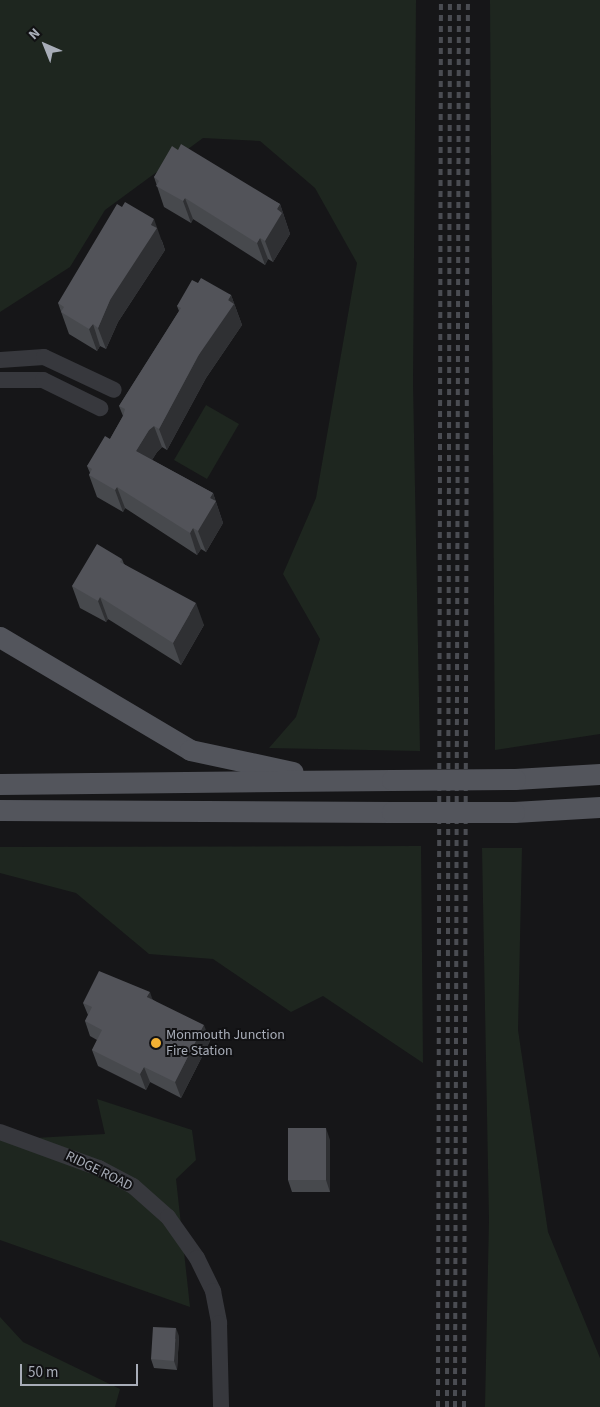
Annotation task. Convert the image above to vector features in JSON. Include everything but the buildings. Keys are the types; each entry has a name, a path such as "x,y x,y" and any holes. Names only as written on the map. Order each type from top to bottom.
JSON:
{"main road":[{"path":"0,637 190,750 348,781"},
{"path":"0,784 515,779 600,774"},
{"path":"0,810 514,812 600,807"}],"street":[{"path":"0,360 44,357 114,390"},
{"path":"0,380 43,380 100,408"},
{"name":"RIDGE ROAD","path":"0,1132 99,1168 133,1186 168,1217 198,1258 212,1290 219,1323 221,1407"}],"shaded area":[{"path":"0,0 416,0 413,383 420,751 269,748 296,717 320,639 283,574 316,498 357,263 315,188 260,141 203,138 105,210 70,267 0,312"},
{"path":"490,0 600,0 600,734 495,750"},
{"path":"206,405 239,424 207,479 174,460"},
{"path":"421,846 423,1063 323,996 291,1012 213,959 149,954 76,893 0,873 0,847"},
{"path":"482,848 522,848 518,1030 548,1232 600,1358 600,1407 485,1407 489,1220"},
{"path":"97,1099 192,1130 196,1160 176,1179 190,1307 0,1240 0,1140 105,1134"},
{"path":"0,1317 23,1342 120,1389 115,1407 0,1407"}],"railway":[{"path":"438,1407 441,0"},
{"path":"447,1407 450,0"},
{"path":"455,1407 459,0"},
{"path":"464,1407 468,0"}],"place":[{"name":"Monmouth Junction Fire Station","path":"156,1043"}]}
